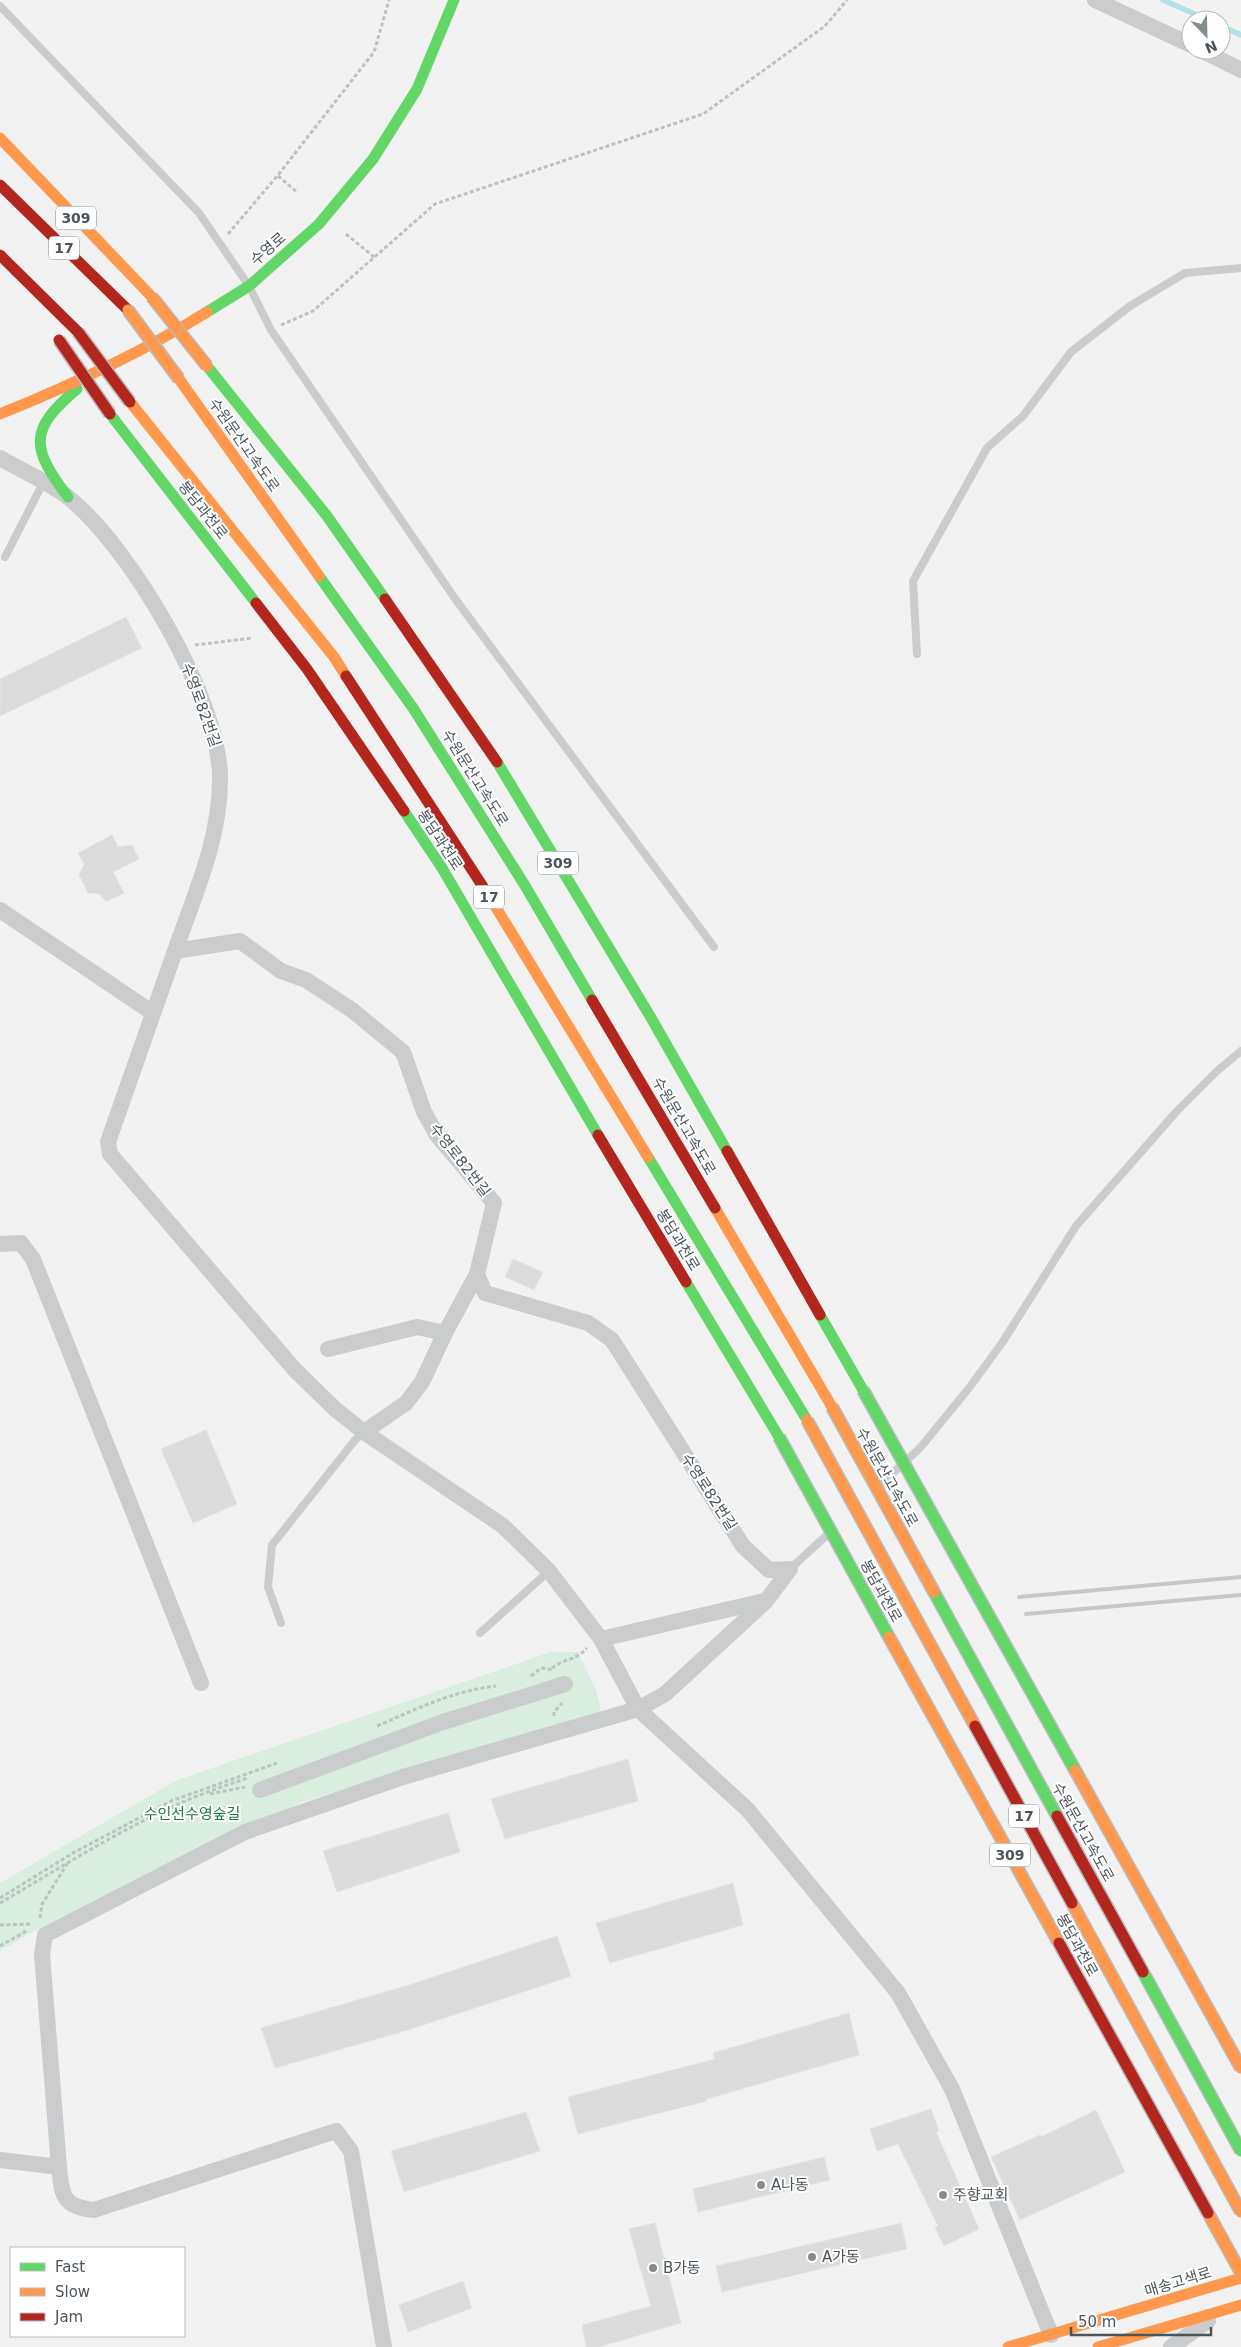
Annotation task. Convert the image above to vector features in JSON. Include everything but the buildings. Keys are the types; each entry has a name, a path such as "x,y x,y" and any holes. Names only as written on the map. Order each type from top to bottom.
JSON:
{"main road":[{"name":"수영로","path":"0,414 101,371 159,342 249,286 319,224 373,159 417,89 454,0"},
{"name":"309","path":"0,138 152,298 207,366 327,516 489,748 650,1016 863,1390 1241,2068"},
{"name":"수원문산고속도로","path":"0,185 128,310 413,708 524,884 832,1407 1241,2151"},
{"name":"17","path":"0,255 78,332 130,402 334,657 442,823 533,968 806,1420 1241,2212"},
{"name":"봉담과천로","path":"56,337 110,414 307,669 442,868 603,1144 779,1437 1241,2273"},
{"path":"68,497 49,473 41,458 40,429 49,414 61,402 101,371"},
{"name":"매송고색로","path":"1008,2347 1241,2278"},
{"path":"1098,2347 1241,2306"}],"street":[{"path":"1095,0 1181,40"},
{"path":"1220,60 1241,70"},
{"name":"수영로82번길","path":"0,458 68,497 95,522 130,567 179,647 201,698 219,752 220,780 216,821 210,852 174,951 240,941 281,971 306,980 352,1010 403,1052 424,1112 436,1135 494,1203 477,1274 485,1293 588,1323 612,1340 743,1546 769,1570 790,1569"},
{"path":"0,910 154,1013"},
{"path":"174,951 108,1142 108,1151 295,1370 334,1409 364,1432 504,1526 549,1571 594,1644 638,1709 748,1810 898,1993 952,2089 1051,2335"},
{"path":"0,1244 21,1244 34,1258 202,1683"},
{"path":"364,1432 406,1403 422,1382 444,1333 477,1274"},
{"path":"328,1349 417,1327 444,1333"},
{"path":"384,2347 351,2151 336,2132 94,2210 76,2208 66,2198 61,2186 59,2167 42,1954 45,1935 245,1832 403,1777 638,1709 666,1694 766,1601 790,1569"},
{"path":"594,1644 766,1601"},
{"path":"260,1790 443,1722 565,1684"},
{"path":"0,2160 59,2167"},
{"path":"1171,2347 1222,2311"}],"lane":[{"path":"0,6 199,213 249,286 271,330 456,600 714,947"},
{"path":"917,654 913,581 987,448 1023,416 1071,352 1130,306 1185,273 1241,268"},
{"path":"5,557 43,483"},
{"path":"869,1495 920,1448 969,1388 1002,1343 1082,1218 1177,1111 1217,1071 1241,1051"},
{"path":"281,1623 268,1587 272,1545 354,1440 364,1432"},
{"path":"848,1515 862,1502"},
{"path":"790,1569 840,1522"},
{"path":"480,1633 549,1571"}],"path":[{"path":"220,244 278,176 374,52 389,0"},
{"path":"271,330 313,311 435,204 703,114 825,26 846,0"},
{"path":"278,176 298,193"},
{"path":"346,234 374,257"},
{"path":"179,647 257,637"},
{"path":"552,1668 558,1663 576,1658 594,1644"},
{"path":"183,1802 240,1786 260,1790"},
{"path":"40,1923 42,1904 73,1853"},
{"path":"0,1925 40,1923"},
{"path":"0,1946 40,1923"}],"green space":[{"name":"수인선수영숲길","path":"551,1652 578,1652 596,1690 601,1712 302,1802 27,1935 0,1951 0,1883 177,1780"}],"waterway":[{"path":"1163,0 1186,10"},
{"path":"1231,30 1241,35"}],"railway":[{"path":"1019,1597 1241,1577"},
{"path":"1026,1614 1241,1595"}],"traffic: fast":[{"path":"207,312 249,286 319,224 373,159 417,89 454,0"},
{"path":"207,366 327,516 385,599"},
{"path":"68,497 47,465 40,440 43,428 50,416 77,389"},
{"path":"110,414 256,603"},
{"path":"319,576 413,708 524,884 592,1000"},
{"path":"497,762 650,1016 727,1151"},
{"path":"404,811 442,868 598,1135"},
{"path":"648,1157 807,1420"},
{"path":"686,1282 779,1437"},
{"path":"820,1315 863,1390"},
{"path":"863,1390 1075,1770"},
{"path":"779,1437 889,1637"},
{"path":"934,1592 1057,1816"},
{"path":"1143,1972 1241,2151"}],"traffic: slow":[{"path":"0,138 152,297"},
{"path":"152,297 207,366"},
{"path":"128,310 179,379"},
{"path":"0,414 106,368 207,312"},
{"path":"179,379 319,576"},
{"path":"130,402 334,657 346,676"},
{"path":"489,896 648,1157"},
{"path":"715,1208 832,1407"},
{"path":"832,1407 934,1592"},
{"path":"807,1420 975,1726"},
{"path":"889,1637 1059,1943"},
{"path":"1075,1770 1241,2068"},
{"path":"1072,1903 1241,2212"},
{"path":"1208,2213 1241,2273"},
{"path":"1008,2347 1241,2278"},
{"path":"1098,2347 1241,2305"}],"traffic: jam":[{"path":"0,185 128,310"},
{"path":"0,255 78,332"},
{"path":"78,332 130,402"},
{"path":"59,340 110,414"},
{"path":"385,599 497,762"},
{"path":"256,603 307,669 404,811"},
{"path":"346,676 489,896"},
{"path":"592,1000 715,1208"},
{"path":"598,1135 686,1282"},
{"path":"727,1151 820,1315"},
{"path":"975,1726 1072,1903"},
{"path":"1057,1816 1143,1972"},
{"path":"1059,1943 1208,2213"}],"place":[{"name":"A나동","path":"761,2185"},
{"name":"주향교회","path":"943,2195"},
{"name":"A가동","path":"812,2257"},
{"name":"B가동","path":"653,2268"}]}
